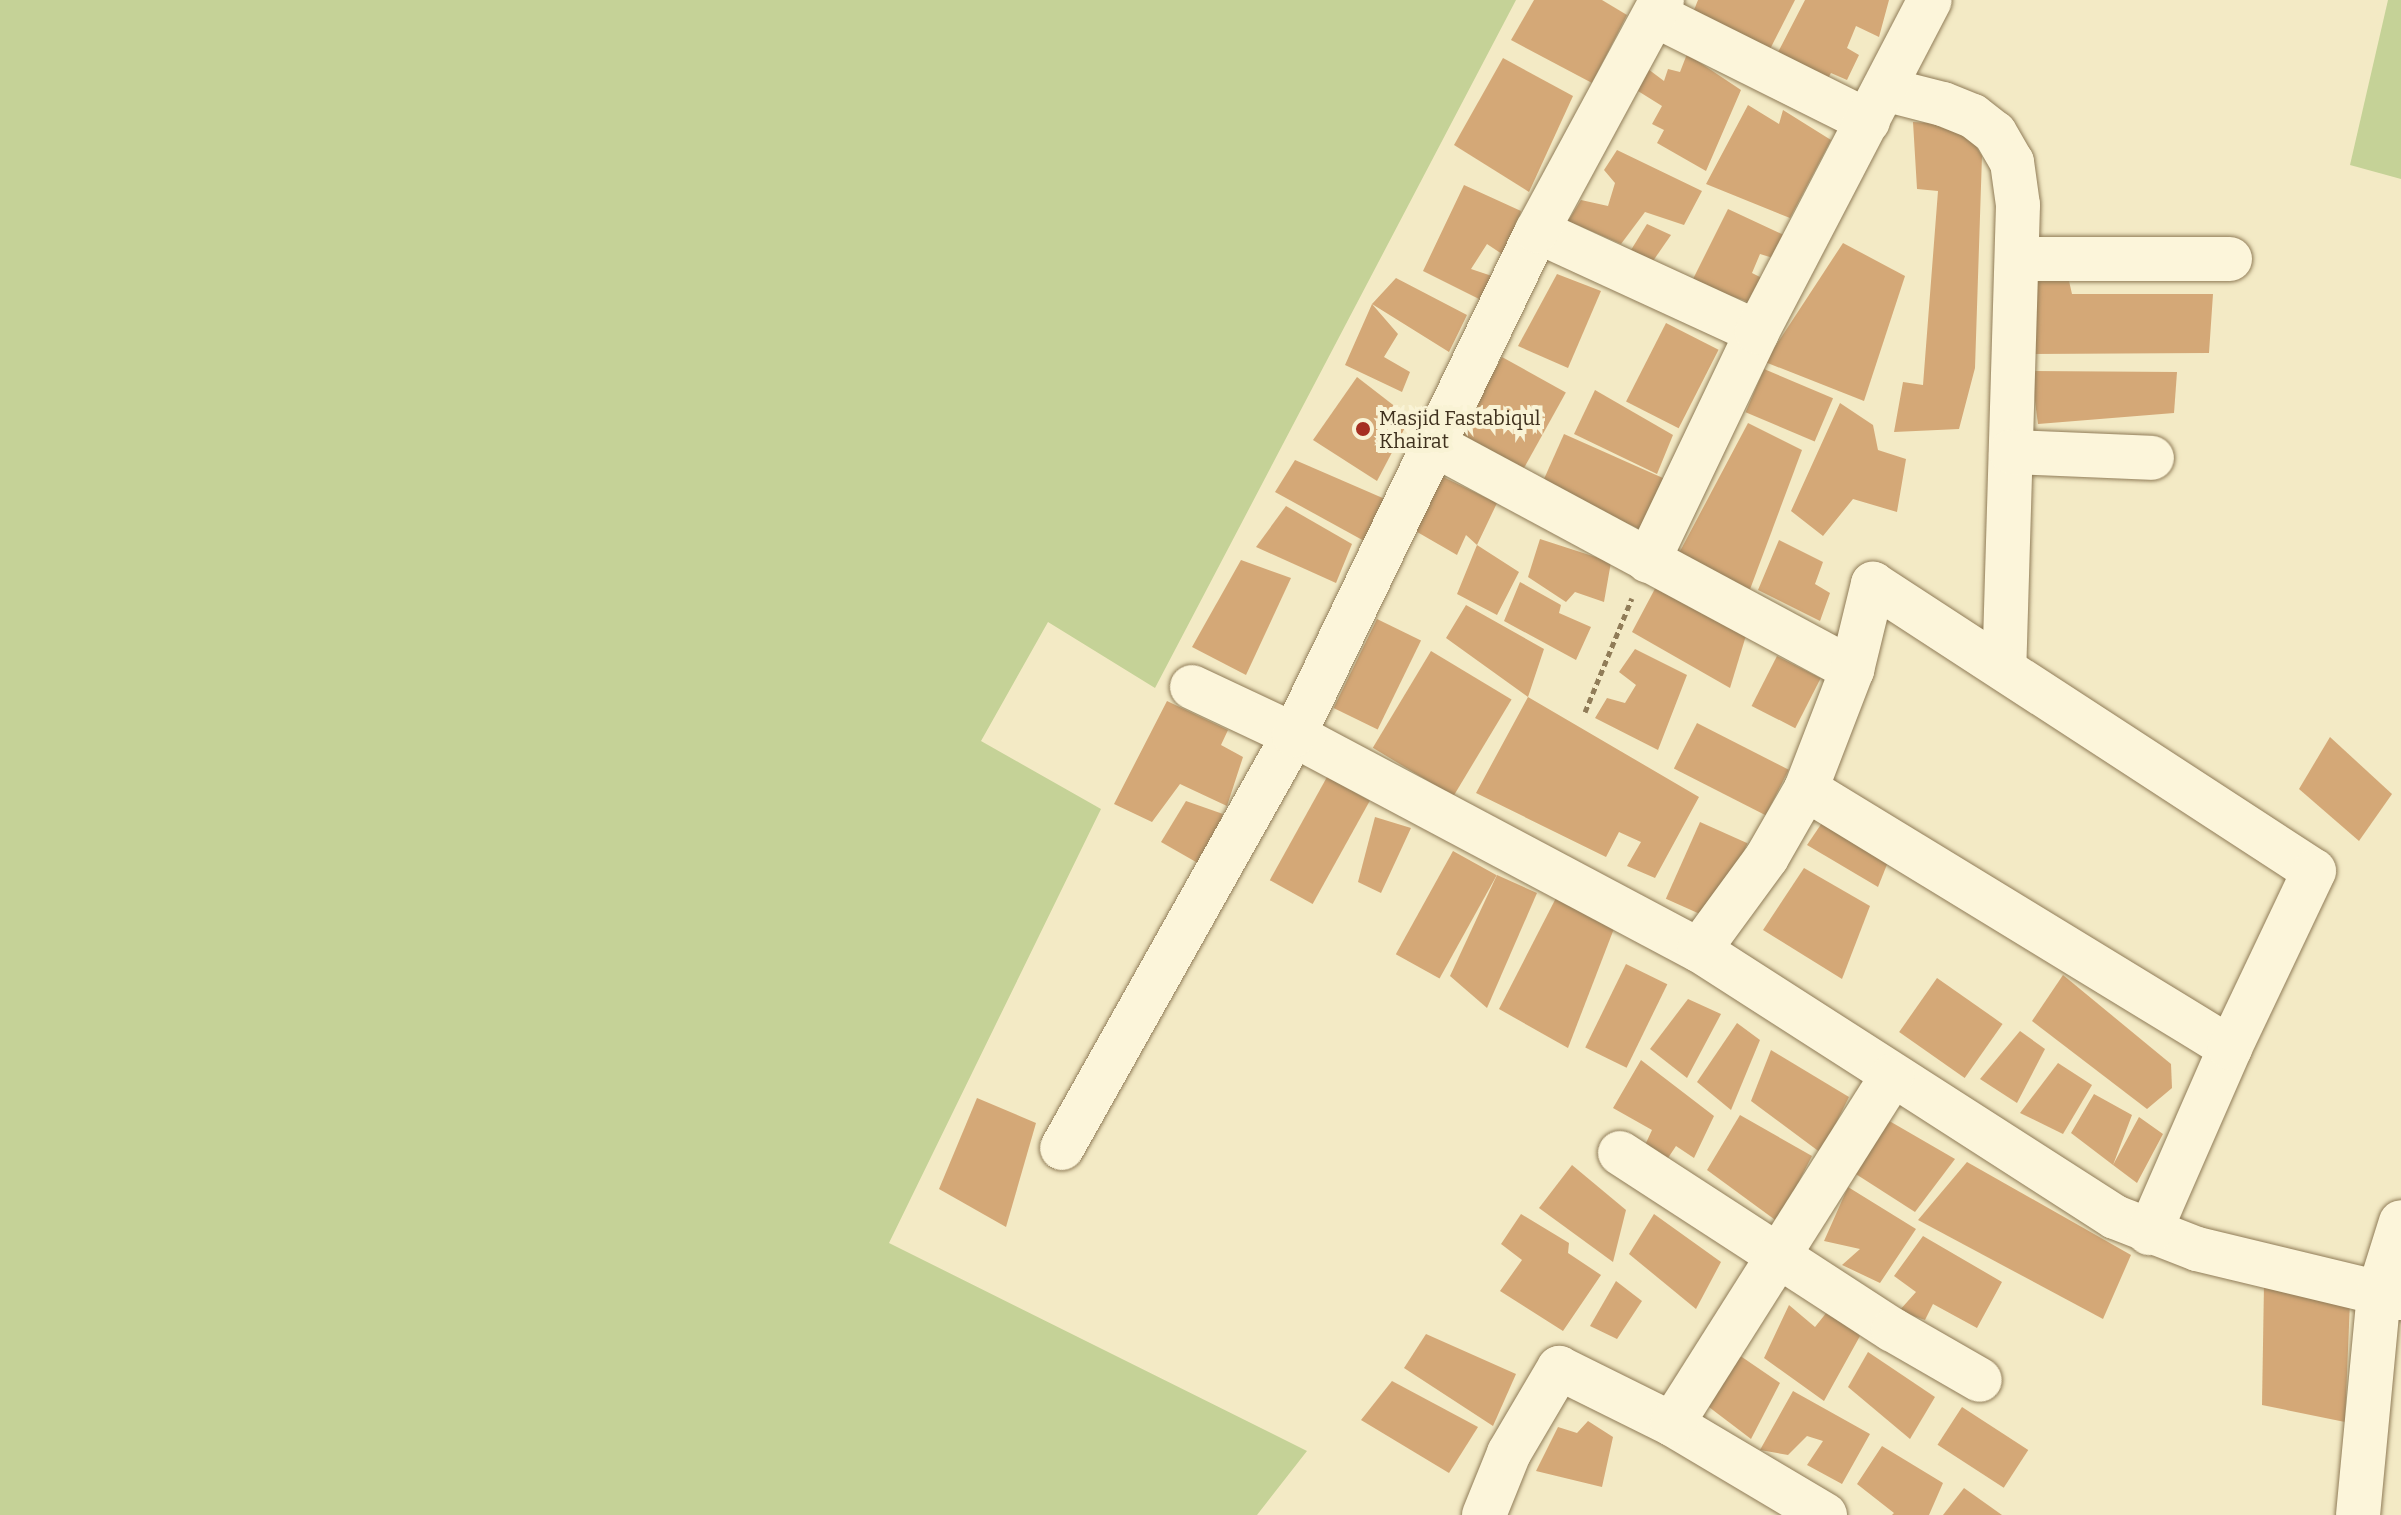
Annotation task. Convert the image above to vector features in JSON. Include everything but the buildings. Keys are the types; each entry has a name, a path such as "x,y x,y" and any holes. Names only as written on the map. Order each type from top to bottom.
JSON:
{"street":[{"path":"1648,561 1757,332 1930,0"},
{"path":"1062,1148 1294,735 1537,231 1658,8 1876,105 1943,104 1973,116 1995,133 2012,162 2018,205 2004,669"},
{"path":"1537,231 1757,332"},
{"path":"2017,259 2230,259"},
{"path":"1435,445 1852,670"},
{"path":"2011,452 2152,458"},
{"path":"1699,950 1767,857 1806,789 1852,670 1873,584 2314,871 2230,1048 2149,1233"},
{"path":"1192,687 1294,735 1699,950 2115,1217 2149,1233 2197,1249 2390,1295"},
{"path":"1806,789 2230,1048"},
{"path":"1672,1424 1892,1076"},
{"path":"1620,1153 1893,1330 1980,1380"},
{"path":"2358,1515 2401,1222"},
{"path":"1484,1515 1509,1453 1559,1368 1672,1424 1825,1515"}],"path":[{"path":"1585,712 1648,561"}],"green space":[{"path":"0,0 1516,0 1155,688 1048,622 981,741 1101,809 889,1243 1307,1451 1257,1515 0,1515"},
{"path":"2388,0 2401,0 2401,179 2350,165"}],"place":[{"name":"Masjid Fastabiqul Khairat","path":"1363,429"}]}
